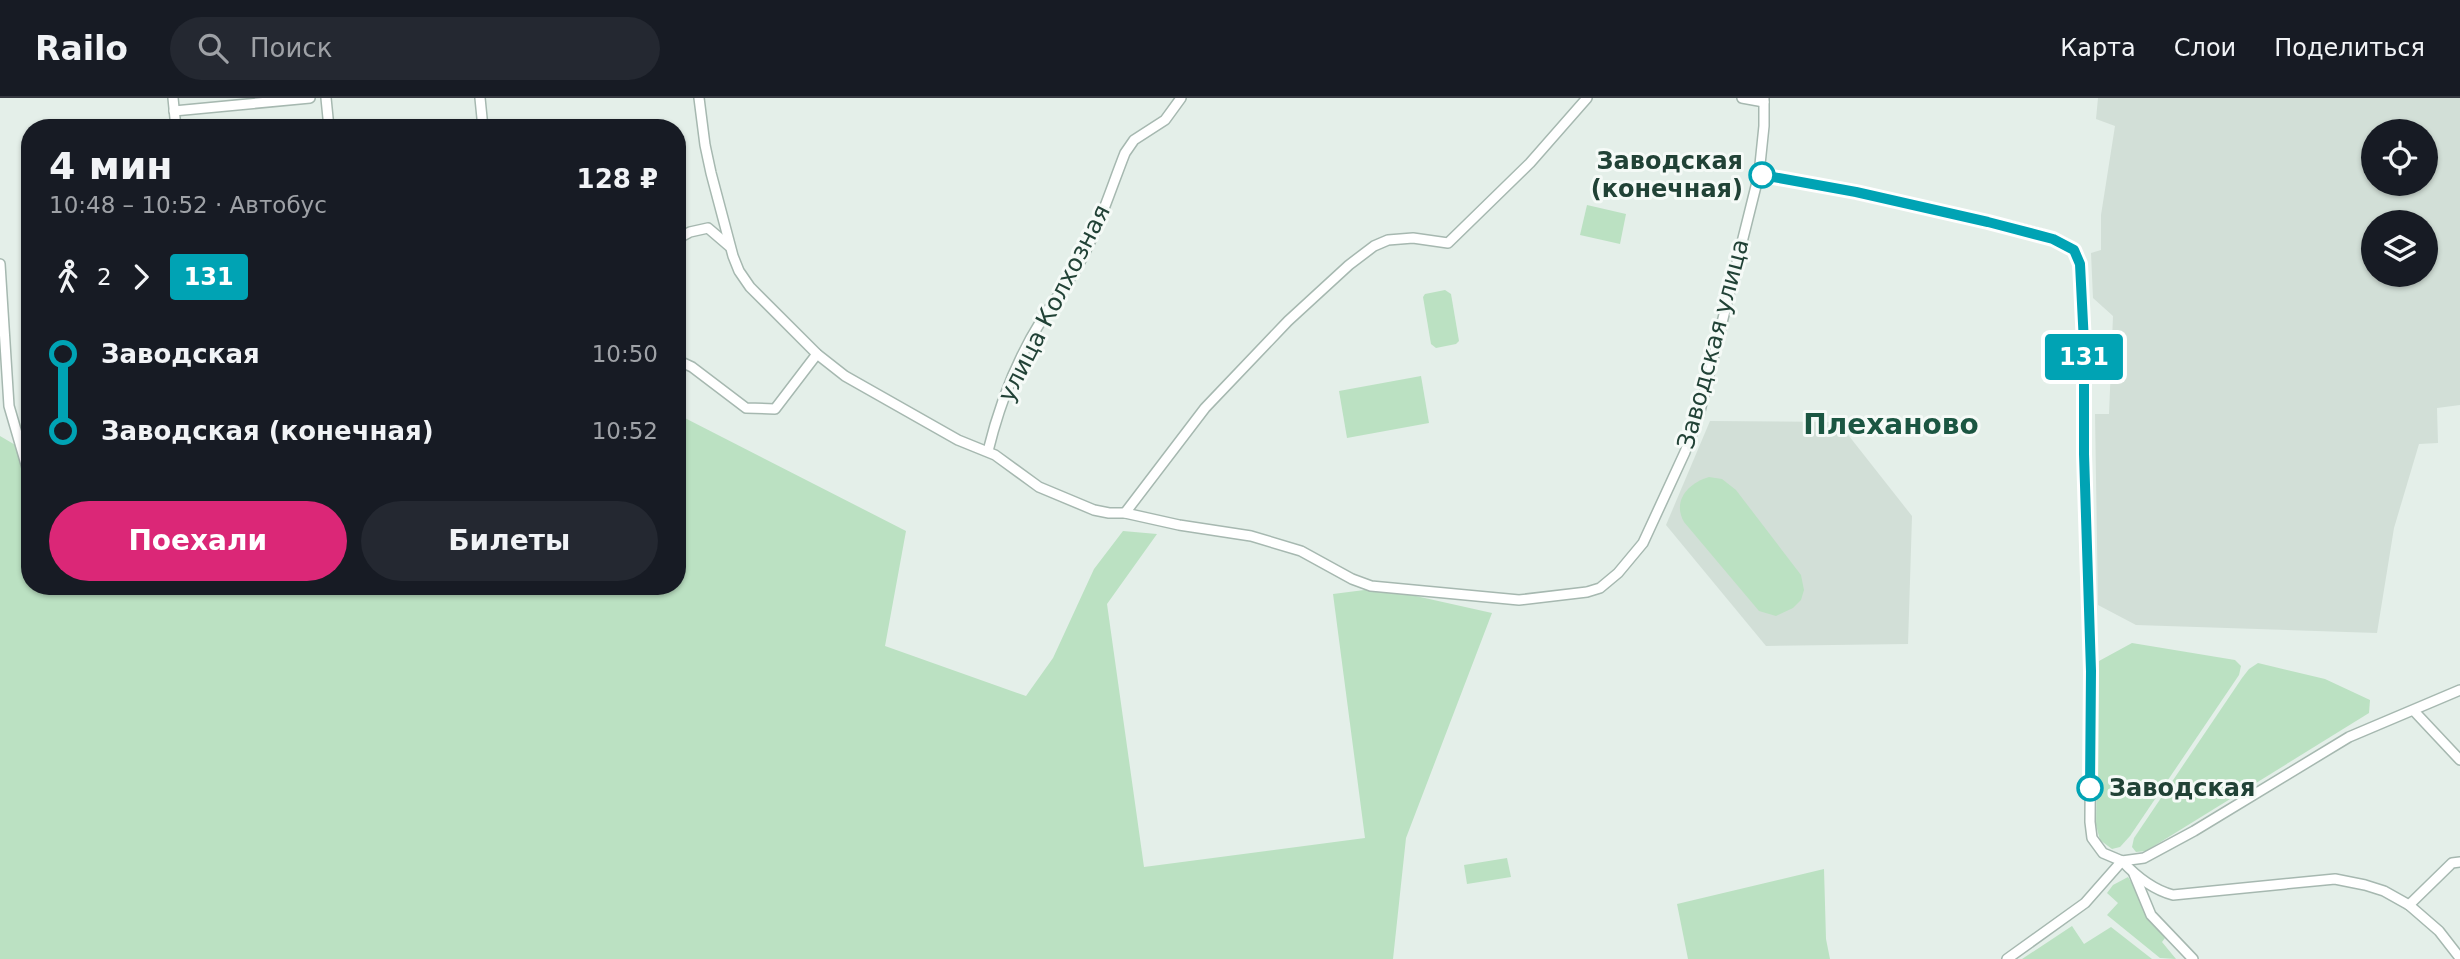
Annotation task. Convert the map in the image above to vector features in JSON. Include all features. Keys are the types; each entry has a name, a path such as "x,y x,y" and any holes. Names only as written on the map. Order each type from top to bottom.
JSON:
{"street":[{"path":"173,98 175,119"},
{"path":"174,111 310,98"},
{"path":"326,98 328,119"},
{"path":"480,98 482,119"},
{"path":"699,98 705,145 731,252"},
{"name":"улица Колхозная","path":"988,451 998,414 1015,370 1040,323 1087,248 1101,219 1125,153 1134,140 1165,120 1181,98"},
{"path":"1125,513 1205,408 1325,286 1361,255 1382,242 1406,237 1448,243 1530,163 1587,98"},
{"path":"1742,98 1764,100"},
{"name":"Заводская улица","path":"731,252 750,287 817,354 858,385 958,440 988,451 1030,481 1094,510 1125,513 1179,525 1251,536 1301,551 1352,579 1386,589 1519,600 1587,592 1600,588 1618,573 1643,542 1693,434 1759,174 1764,100"},
{"path":"1759,174 1856,192 1988,222 2053,239 2068,245 2075,253 2080,264 2084,343 2084,454 2091,671 2090,827 2092,838 2101,850 2122,861 2134,874 2165,892 2177,895 2335,879 2374,887 2409,905 2439,932 2460,958"},
{"path":"686,234 708,228 731,252"},
{"path":"0,264 9,406 21,447"},
{"path":"686,364 746,408 775,409 817,354"},
{"path":"2007,959 2085,903 2122,861 2153,854 2341,741 2460,691"},
{"path":"2414,710 2460,760"},
{"path":"2409,905 2452,863 2460,862"},
{"path":"2134,874 2151,915 2193,959"}],"shaded area":[{"path":"2098,98 2460,98 2460,405 2437,408 2438,443 2419,444 2394,528 2377,633 2136,625 2098,605 2095,414 2109,414 2113,316 2093,298 2091,253 2101,250 2101,215 2115,126 2096,119"},
{"path":"1710,421 1838,422 1912,516 1908,644 1766,646 1666,525"}],"green space":[{"path":"1587,205 1626,214 1620,244 1580,235"},
{"path":"1445,290 1451,294 1459,341 1436,348 1431,344 1423,297 1425,294"},
{"path":"1421,376 1429,423 1347,438 1339,391"},
{"path":"686,419 906,531 885,646 1026,696 1053,658 1094,569 1123,531 1157,534 1107,604 1144,867 1365,838 1333,594 1380,588 1492,613 1406,838 1393,959 0,959 0,436 21,446 21,595 686,595"},
{"path":"1709,477 1722,479 1736,490 1801,575 1804,590 1801,600 1793,608 1776,616 1759,611 1684,522 1680,507 1684,494 1689,488"},
{"path":"2132,643 2235,660 2241,666 2239,675 2130,836 2120,847 2112,849 2100,840 2096,825 2099,661"},
{"path":"2258,663 2325,679 2370,700 2369,713 2146,851 2136,852 2132,847 2134,838 2242,678"},
{"path":"1507,858 1511,877 1467,884 1464,865"},
{"path":"1824,869 1826,939 1830,959 1688,959 1677,904"},
{"path":"2128,877 2143,910 2165,938 2162,942 2176,959 2160,958 2107,915 2118,903 2107,893 2113,885"},
{"path":"2072,926 2084,944 2111,927 2152,959 2022,959"}],"bus line":[{"name":"131","path":"1762,175 1856,192 1988,222 2053,239 2074,250 2080,264 2084,343 2084,454 2091,671 2090,788"}],"place":[{"name":"Заводская (конечная)","path":"1762,175"},
{"name":"Заводская","path":"2090,788"}],"district":[{"name":"Плеханово","path":"1891,424"}]}
